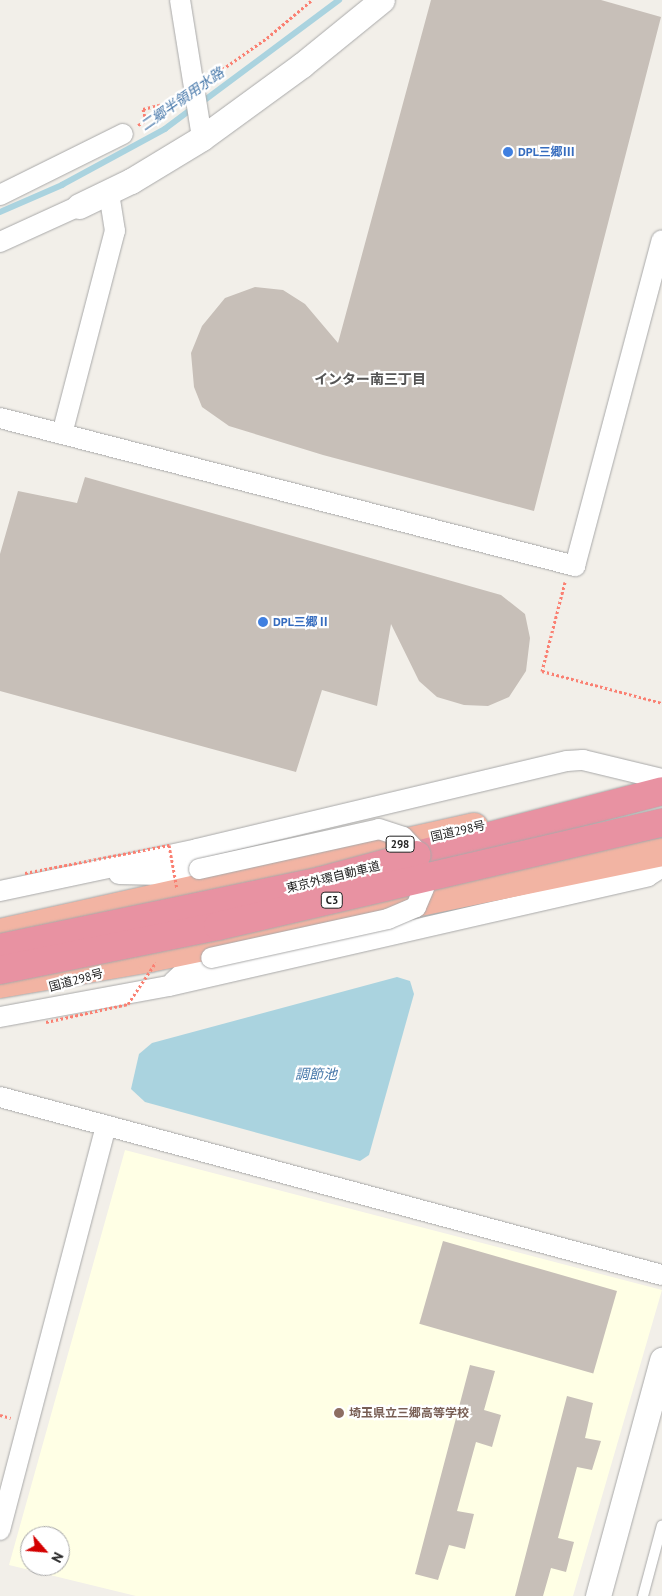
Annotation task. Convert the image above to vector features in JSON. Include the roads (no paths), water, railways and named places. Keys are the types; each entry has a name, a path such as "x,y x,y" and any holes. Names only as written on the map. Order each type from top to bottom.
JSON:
{"highway":[{"name":"国道298号","path":"0,932 479,826 662,780"},
{"name":"東京外環自動車道","path":"0,948 320,881 662,792"},
{"name":"東京外環自動車道","path":"0,970 218,926 537,854 662,823"},
{"path":"537,854 662,834"},
{"name":"国道298号","path":"0,984 150,958 662,852"},
{"name":"国道298号","path":"0,918 72,904 136,903"},
{"name":"国道298号","path":"0,997 76,982 150,958"}],"street":[{"path":"180,0 202,138"},
{"path":"0,242 109,192 202,138 302,65 382,0"},
{"path":"0,195 122,134"},
{"path":"62,434 116,231 109,192"},
{"path":"0,418 576,566 662,240"},
{"path":"0,891 90,873 567,761 583,760 662,780"},
{"path":"90,873 164,875 200,869 379,829 403,837 415,850 424,888 416,907 388,919 212,958 188,968 169,986"},
{"path":"0,1017 169,986 657,872"},
{"path":"0,1097 662,1275"},
{"path":"0,1530 106,1126"},
{"path":"598,1596 662,1360"}],"lane":[{"path":"643,1596 662,1525"}],"water":[{"name":"調節池","path":"397,977 410,981 414,994 369,1155 360,1161 145,1102 131,1089 139,1054 152,1043"}],"waterway":[{"name":"二郷半領用水路","path":"201,103 339,0"},
{"name":"二郷半領用水路","path":"0,212 62,185 165,129 193,108"}],"place":[{"name":"DPL三郷Ⅲ","path":"508,152"},
{"name":"DPL三郷Ⅱ","path":"263,622"},
{"name":"埼玉県立三郷高等学校","path":"339,1413"}],"district":[{"name":"インター南三丁目","path":"370,379"}]}
